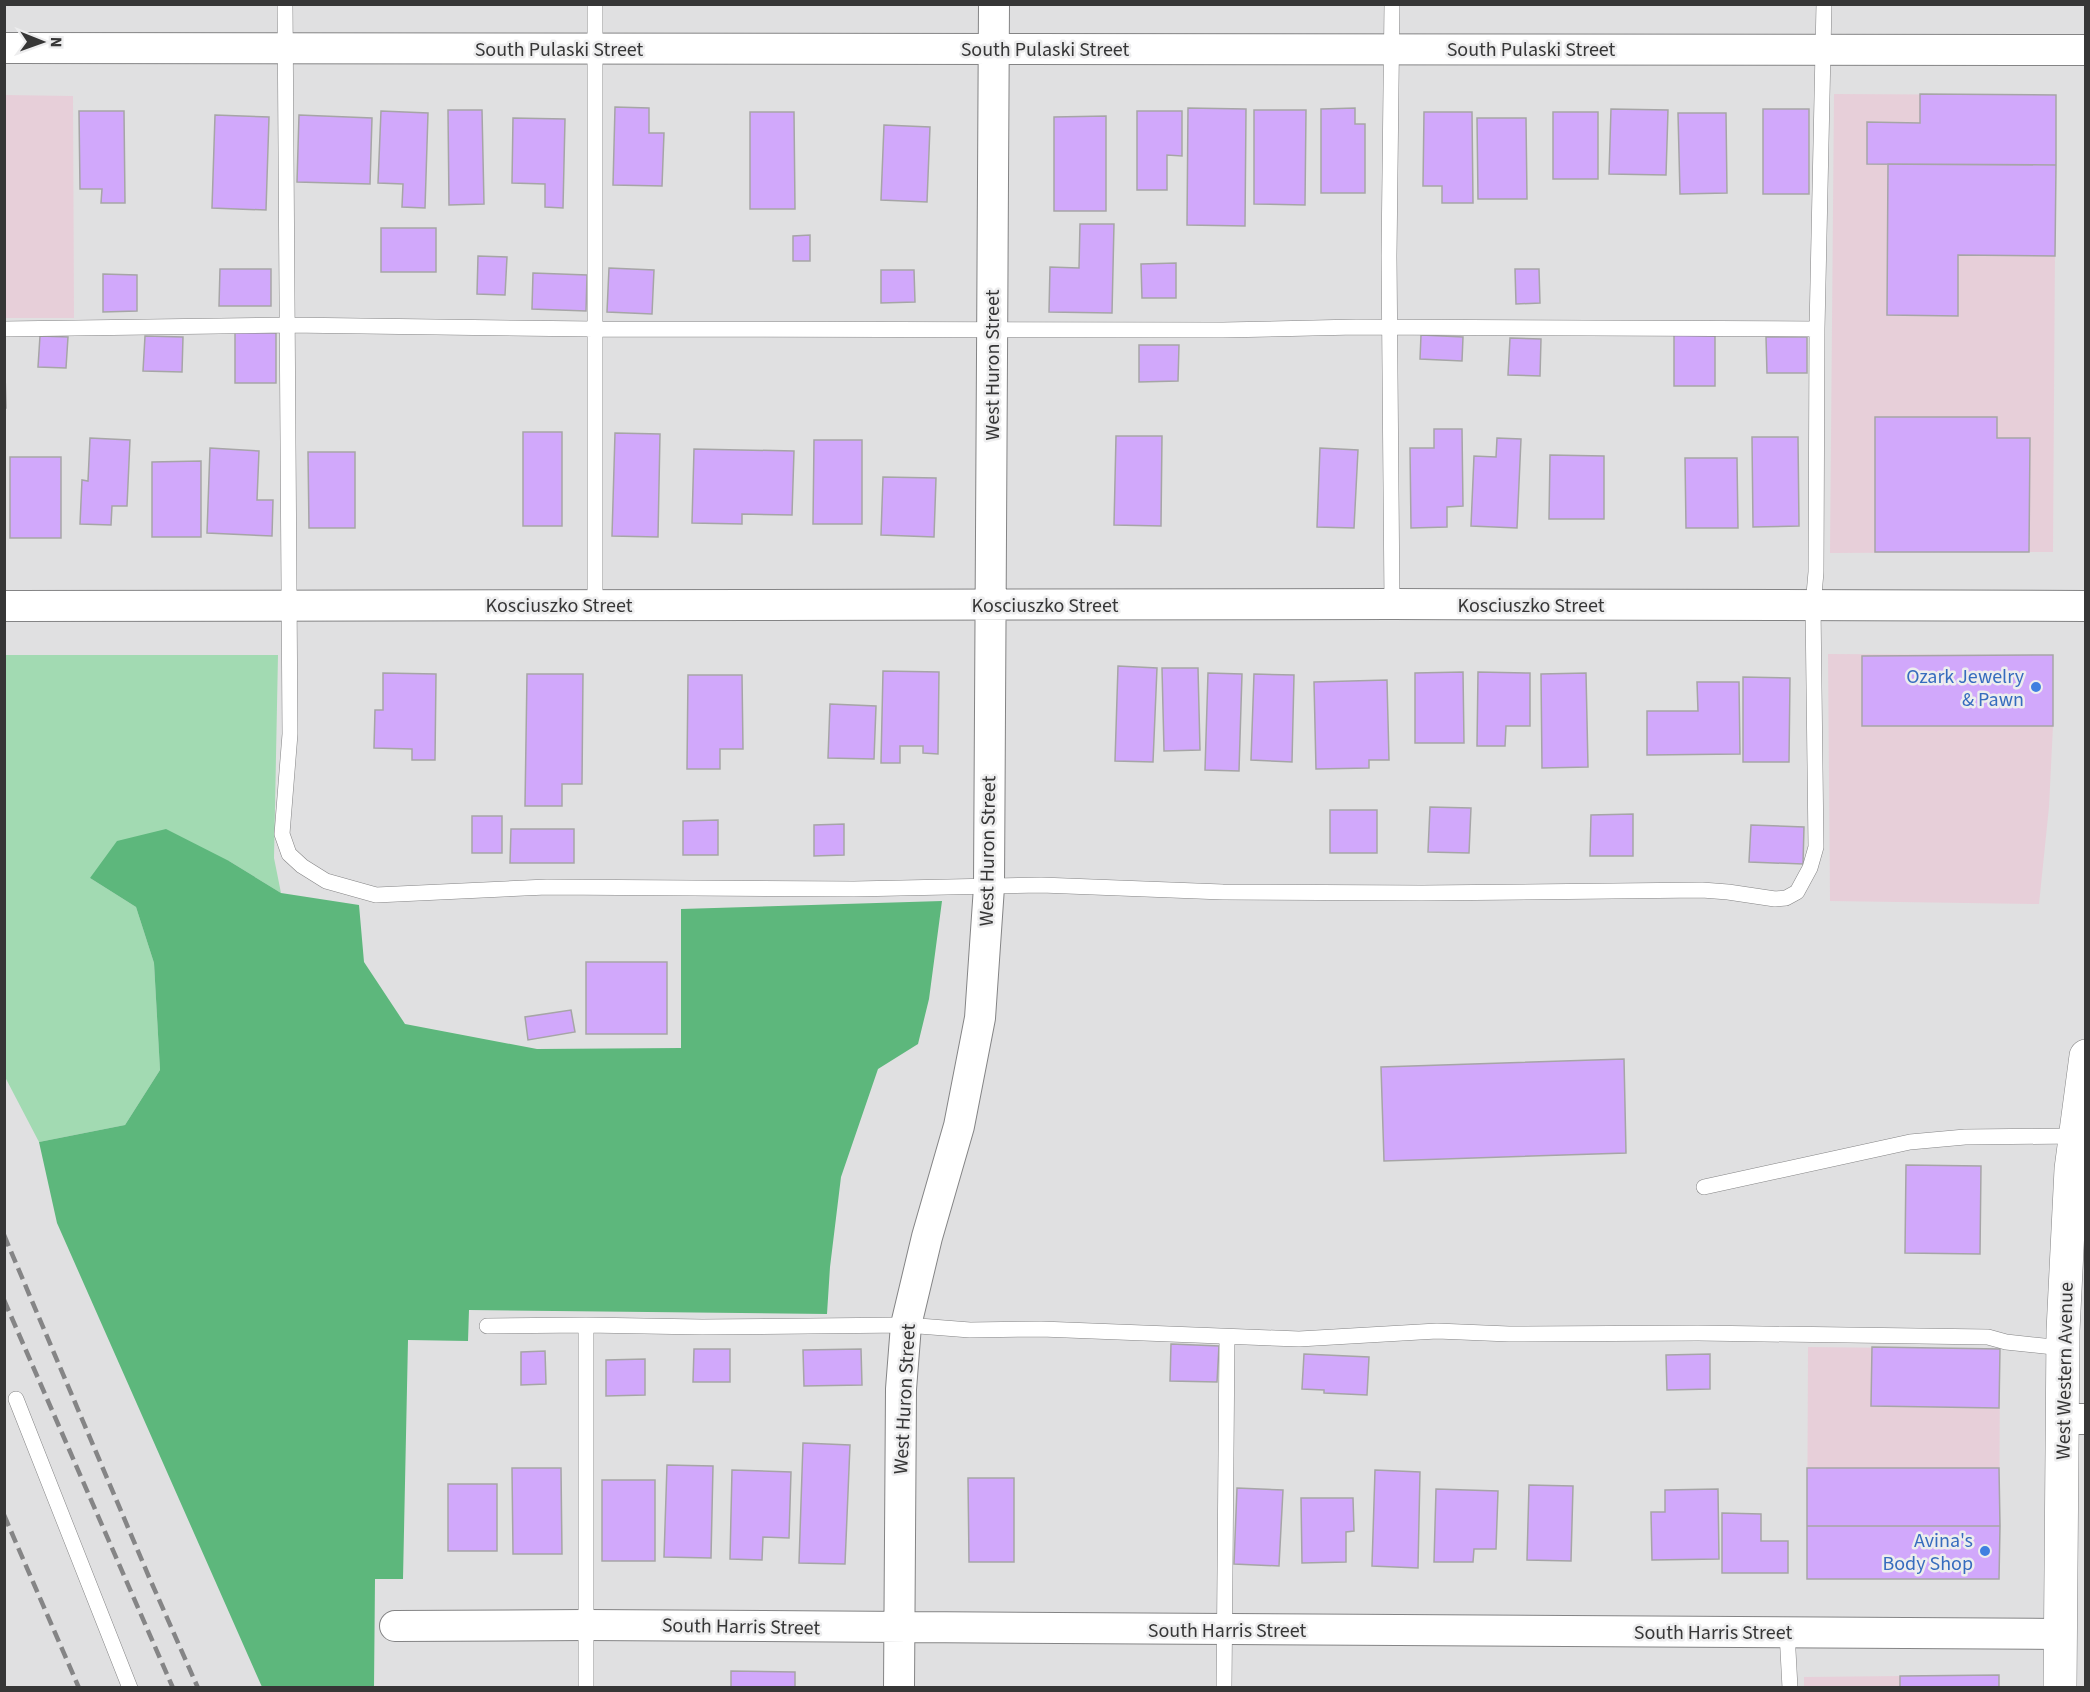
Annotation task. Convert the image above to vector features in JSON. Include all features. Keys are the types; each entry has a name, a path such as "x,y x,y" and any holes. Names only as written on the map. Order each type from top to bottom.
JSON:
{"main road":[{"name":"West Western Avenue","path":"2060,1688 2060,1634 2074,1419 2062,1348 2071,1169 2085,1062"}],"street":[{"name":"West Huron Street","path":"899,1688 901,1389 906,1325 927,1237 959,1126 980,1018 989,886 994,4"},
{"name":"South Pulaski Street","path":"4,48 2085,50"},
{"name":"Kosciuszko Street","path":"4,606 290,604 2085,606"},
{"name":"South Harris Street","path":"395,1626 586,1625 2060,1634"}],"lane":[{"path":"285,4 288,325 287,561 290,604 290,734 282,834 290,854 302,866 326,881 376,895 547,887 854,889 1041,885 1223,892 1422,893 1702,890 1775,899 1786,898 1797,892 1810,868 1816,847 1813,606 1816,572 1817,329 1825,49 1824,4"},
{"path":"595,4 595,605"},
{"path":"1392,4 1390,328 1392,604"},
{"path":"4,329 288,325 594,329 1223,330 1356,327 1817,329"},
{"path":"1704,1187 1910,1142 1965,1137 2075,1136"},
{"path":"586,1325 586,1688"},
{"path":"487,1326 906,1325 970,1330 1041,1329 1299,1339 1437,1331 1509,1334 1709,1333 1988,1337 2006,1342 2062,1348"},
{"path":"1224,1688 1227,1337"},
{"path":"16,1399 130,1688"},
{"path":"1787,1632 1790,1688"}],"shaded area":[{"path":"1834,94 2056,95 2053,552 1830,553"},
{"path":"5,95 73,96 74,318 5,318"},
{"path":"5,336 6,556 4,556"},
{"path":"1828,654 2053,655 2053,726 2049,807 2039,904 1830,901"},
{"path":"1808,1347 2000,1349 1999,1579 1807,1579"},
{"path":"1999,1675 1999,1687 1804,1688 1804,1677"}],"green space":[{"path":"4,655 278,655 274,858 281,893 229,861 90,878 136,907 154,963 160,1070 125,1125 39,1142 5,1077"},
{"path":"166,829 229,861 281,893 359,905 364,962 405,1024 537,1049 681,1048 681,909 942,901 929,999 918,1044 878,1069 841,1177 827,1314 469,1310 468,1341 408,1340 403,1579 375,1579 374,1687 262,1687 57,1223 39,1142 125,1125 160,1070 154,963 136,907 90,878 117,841"}],"building":[{"path":"1920,94 2056,95 2056,165 1867,164 1867,122 1920,123"},
{"path":"615,107 649,108 649,133 664,133 662,186 613,185"},
{"path":"1188,108 1246,109 1245,226 1187,225"},
{"path":"1355,108 1355,124 1365,124 1365,193 1321,193 1321,109"},
{"path":"1611,109 1668,110 1666,175 1609,174"},
{"path":"1763,109 1809,109 1809,194 1763,194"},
{"path":"448,110 482,110 484,204 449,205"},
{"path":"1254,110 1306,110 1305,205 1254,204"},
{"path":"79,111 124,111 125,203 101,203 102,189 80,189"},
{"path":"381,111 428,113 425,208 402,207 403,184 378,183"},
{"path":"1137,111 1182,111 1182,156 1167,155 1167,190 1137,190"},
{"path":"750,112 794,112 795,209 750,209"},
{"path":"1424,112 1472,112 1473,203 1442,203 1442,186 1423,186"},
{"path":"1553,112 1598,112 1598,179 1553,179"},
{"path":"1678,113 1726,113 1727,193 1680,194"},
{"path":"215,115 269,117 266,210 212,208"},
{"path":"299,115 372,118 370,184 297,182"},
{"path":"1106,116 1106,211 1054,211 1054,117"},
{"path":"513,118 565,119 563,208 545,207 545,184 512,183"},
{"path":"1477,118 1526,118 1527,199 1478,199"},
{"path":"884,125 930,127 927,202 881,200"},
{"path":"1888,164 2056,165 2055,256 1958,255 1958,316 1887,315"},
{"path":"1080,224 1114,224 1112,313 1049,312 1050,267 1079,268"},
{"path":"381,228 436,228 436,272 381,272"},
{"path":"810,235 810,261 793,261 793,236"},
{"path":"478,256 507,257 505,295 477,294"},
{"path":"1176,263 1176,298 1142,298 1141,264"},
{"path":"609,268 654,270 652,314 607,312"},
{"path":"220,269 271,269 271,306 219,306"},
{"path":"1515,269 1539,269 1540,303 1516,304"},
{"path":"881,270 914,270 915,302 881,303"},
{"path":"533,273 587,275 586,311 532,309"},
{"path":"103,274 137,275 137,311 103,312"},
{"path":"235,332 276,333 276,383 235,383"},
{"path":"1421,335 1463,337 1462,361 1420,359"},
{"path":"1674,335 1715,336 1715,386 1674,386"},
{"path":"4,336 6,408 4,408"},
{"path":"40,336 68,337 66,368 38,367"},
{"path":"145,336 183,337 182,372 143,371"},
{"path":"1766,337 1807,337 1807,373 1767,373"},
{"path":"1510,338 1541,339 1540,376 1508,375"},
{"path":"1139,345 1179,345 1178,381 1139,382"},
{"path":"1875,417 1997,417 1997,438 2030,438 2029,552 1875,552"},
{"path":"1434,429 1462,429 1463,506 1447,507 1447,527 1411,528 1410,448 1434,448"},
{"path":"523,432 562,432 562,526 523,526"},
{"path":"615,433 660,434 658,537 612,536"},
{"path":"1116,436 1162,436 1161,526 1114,525"},
{"path":"1752,437 1798,437 1799,526 1753,527"},
{"path":"90,438 130,440 127,506 112,506 111,525 80,524 82,480 88,481"},
{"path":"1497,438 1521,439 1517,528 1471,526 1474,456 1496,457"},
{"path":"814,440 862,440 862,524 813,524"},
{"path":"210,448 259,451 257,500 273,500 272,536 207,533"},
{"path":"1320,448 1358,450 1354,528 1317,527"},
{"path":"694,449 794,451 792,515 742,514 742,524 692,523"},
{"path":"308,452 355,452 355,528 309,528"},
{"path":"1550,455 1604,456 1604,519 1549,519"},
{"path":"10,457 61,457 61,538 10,538"},
{"path":"1685,458 1737,458 1738,528 1686,528"},
{"path":"201,461 201,537 152,537 152,462"},
{"path":"883,477 936,478 934,537 881,535"},
{"path":"2053,655 2053,726 1862,726 1862,656"},
{"path":"1118,666 1157,668 1153,762 1115,761"},
{"path":"1162,668 1198,668 1200,750 1164,751"},
{"path":"883,671 939,672 938,754 923,753 923,746 900,746 900,763 881,763"},
{"path":"1463,672 1464,743 1415,743 1415,673"},
{"path":"1478,672 1530,673 1530,726 1506,726 1505,746 1477,746"},
{"path":"383,673 436,674 435,760 412,760 412,749 374,748 375,710 383,710"},
{"path":"1208,673 1242,674 1239,771 1205,770"},
{"path":"1586,673 1588,767 1542,768 1541,674"},
{"path":"527,674 583,674 582,784 562,784 562,806 525,806"},
{"path":"1254,674 1294,675 1292,762 1251,760"},
{"path":"688,675 742,675 743,749 720,749 720,769 687,769"},
{"path":"1743,677 1790,678 1789,762 1743,762"},
{"path":"1387,680 1389,760 1369,760 1369,768 1316,769 1314,682"},
{"path":"1697,682 1739,682 1740,754 1647,755 1647,711 1698,711"},
{"path":"830,704 876,706 874,759 828,758"},
{"path":"1430,807 1471,808 1469,853 1428,852"},
{"path":"1330,810 1377,810 1377,853 1330,853"},
{"path":"1633,814 1633,856 1590,856 1591,815"},
{"path":"472,816 502,816 502,853 472,853"},
{"path":"718,820 718,855 683,855 683,821"},
{"path":"844,824 844,855 814,856 814,825"},
{"path":"1751,825 1804,827 1803,864 1749,862"},
{"path":"511,829 574,829 574,863 510,863"},
{"path":"586,962 667,962 667,1034 586,1034"},
{"path":"571,1010 575,1032 528,1040 525,1017"},
{"path":"1624,1059 1626,1153 1384,1161 1381,1067"},
{"path":"1906,1165 1981,1166 1980,1254 1905,1253"},
{"path":"1171,1344 1219,1346 1217,1382 1170,1381"},
{"path":"1872,1347 2000,1349 1999,1408 1871,1406"},
{"path":"694,1349 730,1349 730,1382 693,1382"},
{"path":"861,1349 862,1385 804,1386 803,1350"},
{"path":"545,1351 546,1384 521,1385 521,1352"},
{"path":"1304,1354 1369,1357 1367,1395 1324,1393 1324,1390 1302,1389"},
{"path":"1710,1354 1710,1389 1667,1390 1666,1355"},
{"path":"645,1359 645,1395 606,1396 606,1360"},
{"path":"803,1443 850,1445 845,1564 799,1563"},
{"path":"667,1465 713,1466 711,1558 664,1557"},
{"path":"512,1468 561,1468 562,1554 513,1554"},
{"path":"1807,1468 1999,1468 2000,1526 1807,1526"},
{"path":"732,1470 791,1472 789,1538 763,1537 762,1560 730,1559"},
{"path":"1375,1470 1420,1472 1418,1568 1372,1566"},
{"path":"968,1478 1014,1478 1014,1562 969,1562"},
{"path":"602,1480 655,1480 655,1561 602,1561"},
{"path":"448,1484 497,1484 497,1551 448,1551"},
{"path":"1529,1485 1573,1486 1571,1561 1527,1560"},
{"path":"1237,1488 1283,1490 1279,1566 1234,1564"},
{"path":"1436,1489 1498,1491 1496,1549 1474,1549 1473,1562 1434,1562"},
{"path":"1718,1489 1719,1559 1652,1560 1651,1512 1665,1512 1665,1490"},
{"path":"1301,1498 1353,1498 1354,1531 1346,1532 1346,1562 1302,1563"},
{"path":"1722,1513 1761,1514 1761,1541 1788,1541 1788,1573 1722,1573"},
{"path":"1807,1526 2000,1526 1999,1579 1807,1579"},
{"path":"731,1671 795,1672 795,1688 731,1688"},
{"path":"1999,1675 1999,1688 1900,1688 1900,1676"}],"railway":[{"path":"4,1235 198,1688"},
{"path":"4,1300 173,1688"},
{"path":"4,1515 79,1688"}],"place":[{"name":"Ozark Jewelry & Pawn","path":"2036,687"},
{"name":"Avina's Body Shop","path":"1985,1551"}]}
